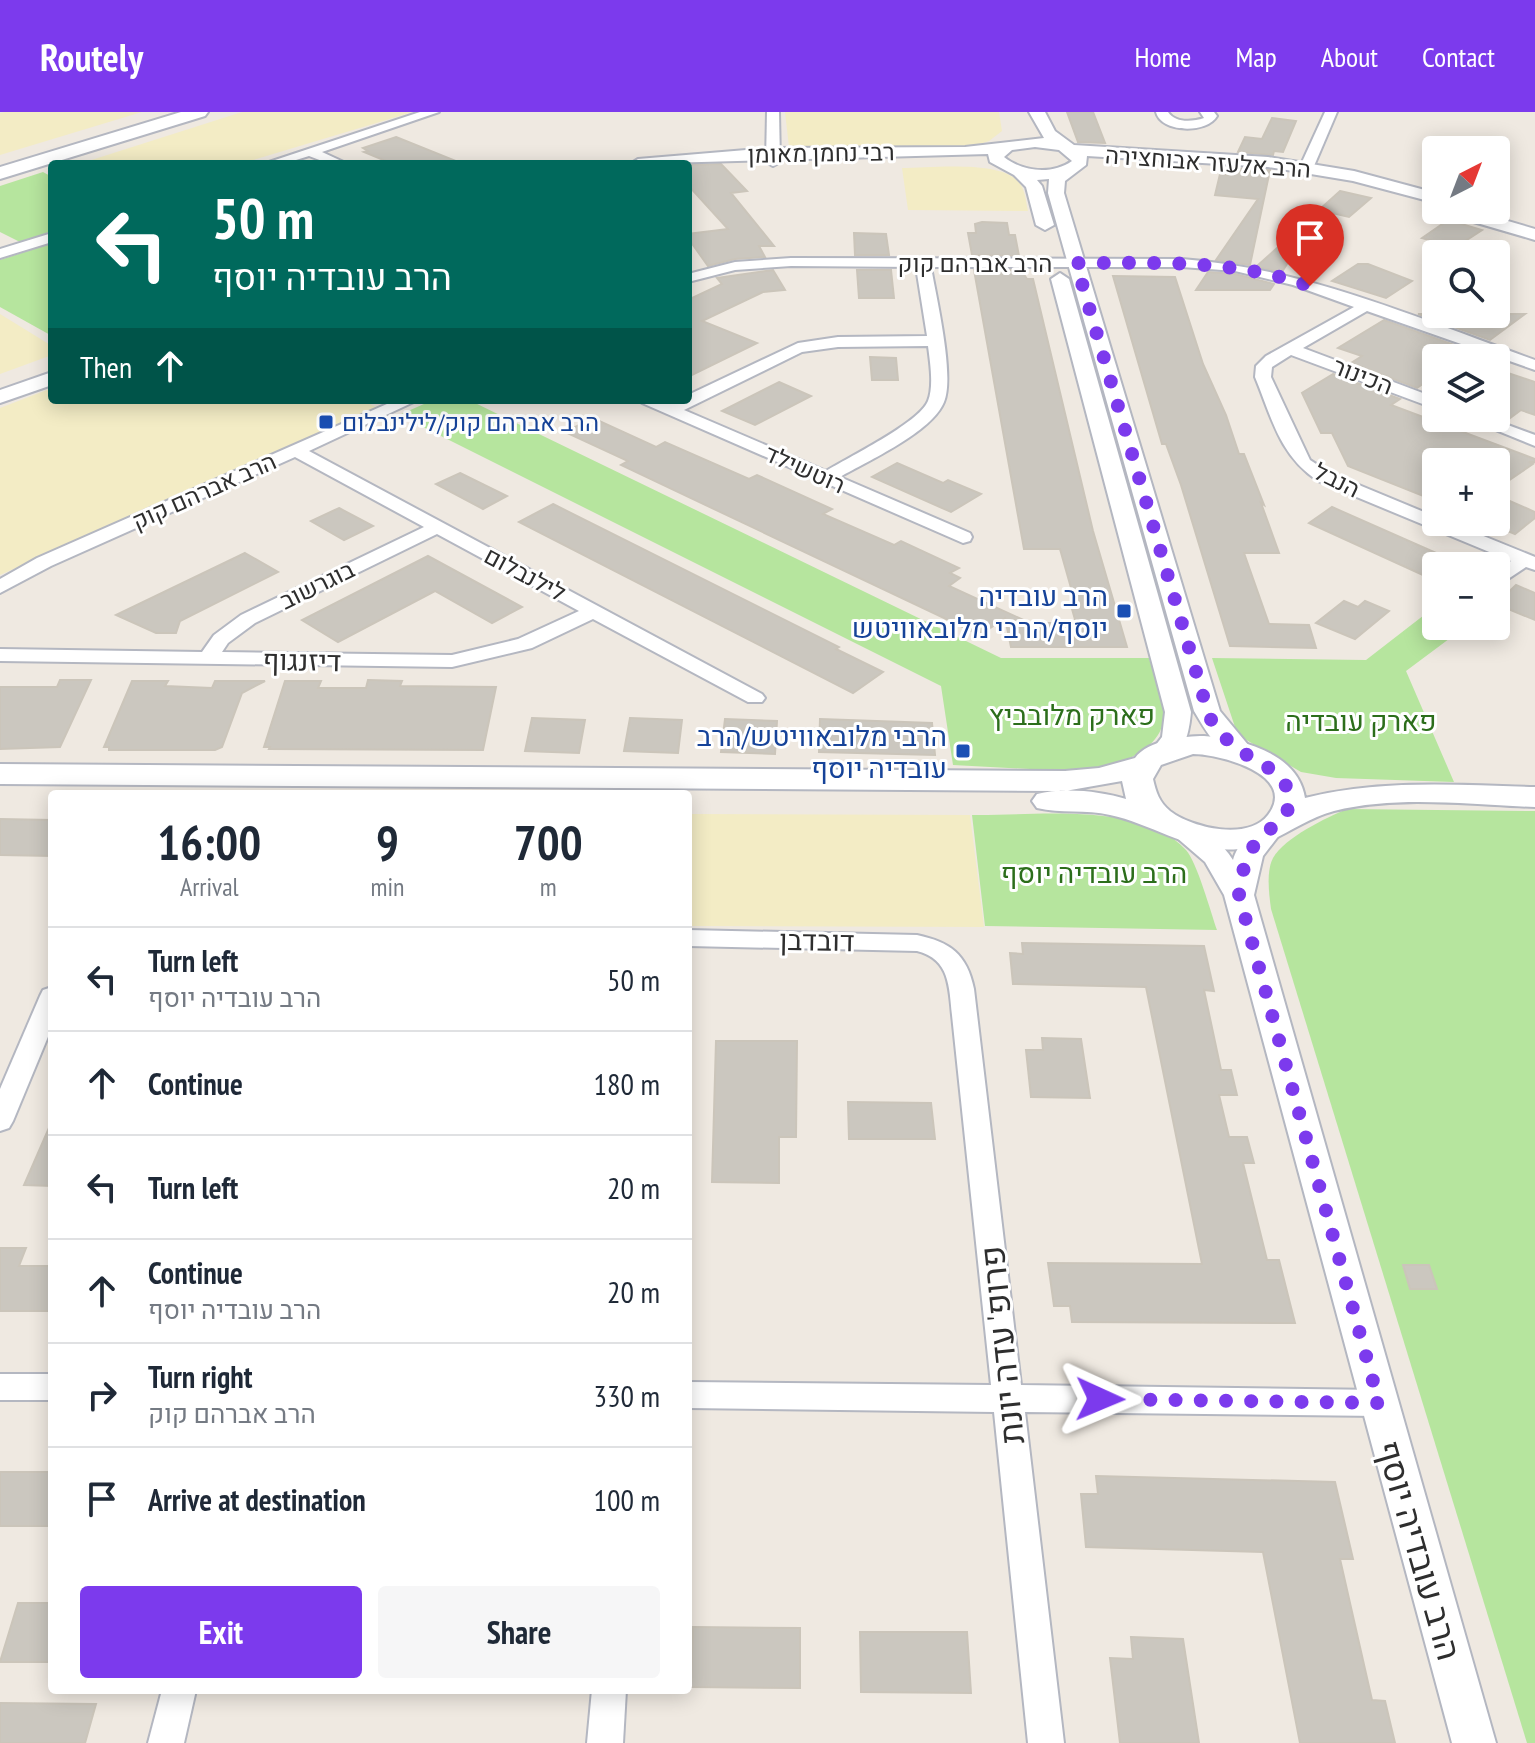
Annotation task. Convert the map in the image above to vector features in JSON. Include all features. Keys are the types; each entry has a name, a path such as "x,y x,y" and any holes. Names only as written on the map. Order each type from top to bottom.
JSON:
{"main road":[{"path":"0,163 167,112"},
{"path":"0,173 199,112"},
{"path":"0,774 1065,781 1100,777 1203,745 1241,752 1271,768 1326,786 1373,795"},
{"path":"1154,758 1137,779 1138,793 1144,805 1172,826"},
{"path":"1271,768 1282,779 1289,795 1289,807 1276,824"},
{"path":"0,794 48,794"},
{"path":"692,799 1084,801 1119,806 1172,826 1231,839 1276,824 1315,804 1373,795 1535,797"}],"street":[{"path":"282,160 433,112"},
{"path":"773,112 773,157"},
{"path":"1037,112 1045,131 1071,159 1058,178 1055,190 1066,263 1178,712 1175,738 1154,758"},
{"path":"1162,112 1167,120 1188,124 1207,121 1211,116 1206,112"},
{"path":"1305,170 1331,112"},
{"path":"1023,128 1022,134 995,157 1035,189 1066,263 1209,716 1220,733 1241,752"},
{"name":"רבי נחמן מאומן","path":"692,161 959,152 1035,142 1071,159"},
{"path":"309,151 331,160"},
{"name":"רבי נחמן מאומן","path":"692,167 773,157 961,161 1042,174 1071,159"},
{"name":"הרב אלעזר אבוחצירה","path":"1071,159 1169,161 1305,170 1422,195"},
{"name":"הרב אלעזר אבוחצירה","path":"1305,170 1422,201"},
{"path":"1510,220 1535,228"},
{"path":"1498,224 1535,235"},
{"path":"0,254 48,238"},
{"path":"826,478 913,426 933,408 939,388 923,262"},
{"name":"הרב אברהם קוק","path":"692,277 763,263 1196,263 1235,267 1298,282 1535,365"},
{"name":"הנבל","path":"1366,306 1267,362 1262,375 1296,454 1304,464 1324,477 1530,562"},
{"path":"692,399 776,356 805,346 838,342 933,341"},
{"name":"הכינור","path":"1290,349 1422,399"},
{"path":"0,382 48,364"},
{"path":"0,397 48,379"},
{"name":"הרב אברהם קוק","path":"0,587 44,562 401,404"},
{"name":"רוטשילד","path":"657,404 963,537"},
{"path":"670,410 682,404"},
{"path":"1510,432 1535,441"},
{"name":"לילנבלום","path":"296,451 755,698"},
{"name":"בוגרשוב","path":"208,658 221,639 248,619 438,527"},
{"path":"1510,573 1530,562"},
{"name":"דיזנגוף","path":"0,655 428,662 473,659 526,645 593,611"},
{"name":"הרב עובדיה יוסף","path":"1239,895 1249,854 1276,824"},
{"name":"הרב עובדיה יוסף","path":"1172,826 1216,856 1239,895 1474,1743"},
{"name":"דובדבן","path":"692,938 908,942 925,944 944,952"},
{"name":"פרופ' עדה יונת","path":"944,952 957,965 960,977 1046,1743"},
{"path":"0,1121 48,1006"},
{"path":"0,1387 48,1387"},
{"path":"692,1395 1379,1403"},
{"path":"166,1743 178,1694"},
{"path":"605,1743 609,1694"}],"green space":[{"path":"43,172 48,175 48,232 20,242 0,232 0,186"},
{"path":"48,244 48,334 0,307 0,260"},
{"name":"פארק מלובביץ","path":"424,404 477,404 1001,658 1149,658 1163,706 1162,727 1156,738 1135,755 1084,772 953,765 941,686 399,415"},
{"name":"פארק עובדיה","path":"1422,617 1422,640 1448,640 1406,671 1454,782 1336,778 1301,772 1243,738 1236,730 1212,658 1366,660"},
{"path":"1347,809 1535,811 1535,1743 1527,1743 1271,909 1269,869 1279,850 1307,829"},
{"name":"הרב עובדיה יוסף","path":"1085,814 1143,824 1167,834 1190,856 1217,930 985,926 972,815"}],"sand":[{"path":"142,112 0,155 0,113"},
{"path":"242,112 413,112 253,160 92,160"},
{"path":"785,112 999,112 1002,131 989,141 971,147 789,147"},
{"path":"963,167 1008,174 1022,187 1028,211 908,210 902,168"},
{"path":"0,314 48,344 48,356 0,374"},
{"path":"48,390 48,404 370,404 376,407 0,575 0,408"},
{"path":"692,814 970,815 984,927 692,926"}],"building":[{"path":"1067,112 1093,112 1105,143 1078,142"},
{"path":"1272,118 1296,121 1283,152 1274,151 1273,155 1238,152 1245,137 1262,139"},
{"path":"396,137 454,160 383,160 364,152 368,151 363,148"},
{"path":"721,164 747,191 731,193 774,246 759,246 765,257 735,259 708,266 692,244 692,234 728,229 692,189 692,165"},
{"path":"1231,168 1270,170 1250,265 1216,260 1258,199 1215,195 1220,174 1228,175"},
{"path":"1340,191 1371,198 1349,217 1319,210"},
{"path":"1306,222 1311,226 1282,272 1256,267"},
{"path":"1007,223 1009,235 1015,235 1019,256 972,255 968,233 976,233 975,224"},
{"path":"1442,224 1462,224 1482,230 1467,240 1422,238"},
{"path":"854,233 886,234 889,255 855,255"},
{"path":"1358,264 1368,264 1412,281 1386,298 1332,281"},
{"path":"773,270 785,290 763,292 702,321 757,343 692,375 692,298 722,284 717,278"},
{"path":"857,270 891,270 894,298 859,298"},
{"path":"974,270 1021,270 1027,279 1033,279 1093,531 1127,647 1011,647 1005,618 980,635 621,465 628,461 565,432 593,418 656,447 665,442 749,479 757,475 832,509 823,514 894,545 901,541 959,568 950,573 960,578 949,586 1030,623 1076,623 1072,609 1077,609 1060,549 1024,549"},
{"path":"1208,272 1235,274 1274,284 1270,290 1196,290"},
{"path":"1113,276 1175,277 1203,364 1226,415 1239,454 1244,454 1279,553 1244,553 1269,624 1309,625 1316,648 1230,646 1181,485 1166,444 1162,444"},
{"path":"1510,314 1525,314 1510,325"},
{"path":"1384,320 1452,344 1422,344 1422,385 1417,388 1351,363 1362,356 1338,348"},
{"path":"1457,328 1506,328 1490,340"},
{"path":"870,357 896,358 898,380 872,380"},
{"path":"1333,374 1400,399 1391,405 1422,417 1422,432 1463,432 1506,448 1422,448 1422,495 1348,466 1332,433 1321,433 1302,393"},
{"path":"1510,374 1535,382 1535,415 1521,410 1510,418"},
{"path":"779,382 811,396 755,425 722,411"},
{"path":"1510,450 1535,459 1535,462 1529,462 1533,464 1510,480"},
{"path":"897,463 943,483 948,480 981,494 951,512 872,477"},
{"path":"460,473 507,496 483,509 436,484"},
{"path":"1510,501 1535,512 1535,518 1515,534 1510,532"},
{"path":"553,504 883,672 853,693 519,522"},
{"path":"1332,507 1434,552 1422,552 1422,575 1309,523"},
{"path":"339,508 373,526 344,540 311,521"},
{"path":"245,553 278,572 180,621 176,633 156,633 116,615"},
{"path":"428,556 522,607 492,623 435,591 338,642 302,620"},
{"path":"1516,585 1535,593 1535,620 1510,610 1510,591"},
{"path":"1344,601 1358,607 1365,601 1389,611 1355,639 1316,623"},
{"path":"60,680 91,680 60,747 0,749 0,687 57,687"},
{"path":"368,680 402,681 400,686 496,687 483,750 264,747 285,681 321,681 318,688 366,688"},
{"path":"132,681 168,681 165,686 212,688 215,681 265,681 242,693 222,747 215,750 109,750 109,747 104,747"},
{"path":"532,718 585,720 579,753 525,751"},
{"path":"630,718 682,720 678,753 624,751"},
{"path":"725,719 777,721 775,754 721,752"},
{"path":"820,719 932,723 935,755 819,752"},
{"path":"0,819 48,820 48,856 0,855"},
{"path":"1022,943 1204,946 1214,991 1204,990 1221,1070 1231,1070 1237,1095 1219,1095 1229,1137 1247,1137 1254,1163 1243,1163 1267,1260 1279,1260 1295,1323 1072,1322 1070,1306 1054,1306 1048,1263 1202,1264 1146,987 1013,984 1010,953 1023,954"},
{"path":"1042,1038 1081,1039 1090,1098 1031,1097 1026,1050 1043,1050"},
{"path":"716,1041 797,1041 796,1137 779,1137 779,1183 712,1182"},
{"path":"848,1102 931,1103 935,1139 849,1139"},
{"path":"48,1130 48,1186 24,1185"},
{"path":"0,1248 26,1248 19,1266 48,1266 48,1311 0,1311"},
{"path":"1403,1265 1429,1265 1437,1289 1410,1289"},
{"path":"0,1472 48,1472 48,1526 0,1526"},
{"path":"1096,1476 1335,1482 1353,1559 1340,1559 1372,1700 1385,1701 1395,1743 1300,1743 1263,1552 1086,1547 1081,1494 1098,1494"},
{"path":"18,1603 48,1603 48,1662 0,1662"},
{"path":"693,1627 800,1628 800,1688 692,1687"},
{"path":"860,1632 967,1632 971,1693 861,1692"},
{"path":"1131,1637 1183,1639 1199,1743 1120,1743 1110,1658 1133,1659"},
{"path":"0,1703 96,1704 85,1743 0,1743"}],"place":[{"name":"הרב אברהם קוק/לילינבלום","path":"326,422"},
{"name":"הרב עובדיה יוסף/הרבי מלובאוויטש","path":"1124,611"},
{"name":"הרבי מלובאוויטש/הרב עובדיה יוסף","path":"963,751"}],"route":[{"path":"1100,1399 1379,1403 1239,895 1244,867 1252,848 1287,812 1290,800 1288,791 1273,770 1241,752 1209,716 1076,263 1222,265 1273,274 1310,286"}]}
